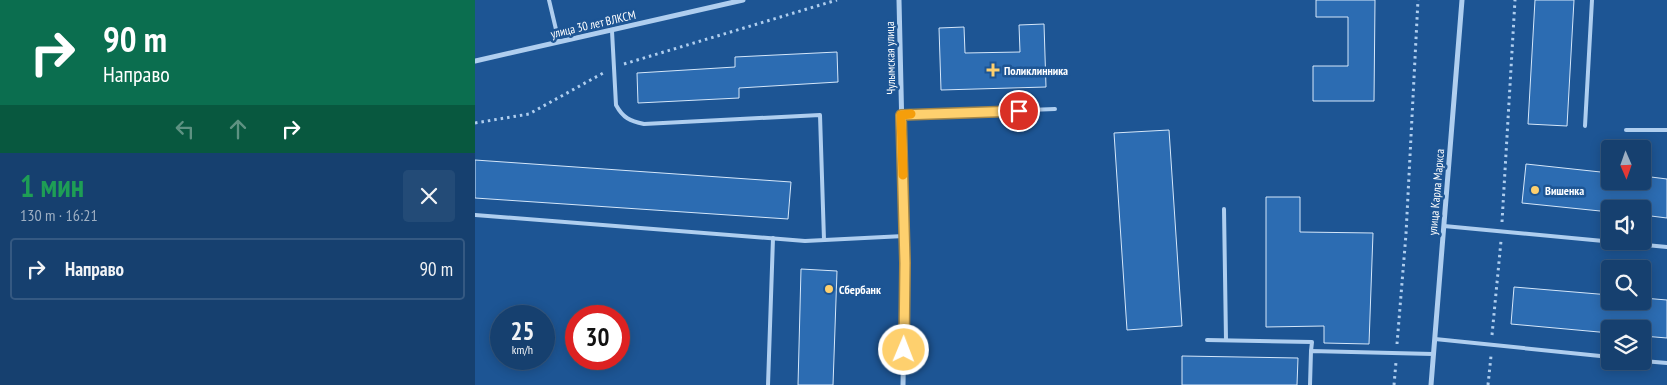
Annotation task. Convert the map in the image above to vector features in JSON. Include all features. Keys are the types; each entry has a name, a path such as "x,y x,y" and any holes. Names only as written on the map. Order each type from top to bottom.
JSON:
{"street":[{"name":"улица 30 лет ВЛКСМ","path":"475,61 612,31 722,2 743,0"},
{"name":"Чулымская улица","path":"899,0 904,236 903,385"},
{"name":"улица Карла Маркса","path":"1431,385 1462,0"}],"lane":[{"path":"549,0 559,42"},
{"path":"1585,126 1592,0"},
{"path":"612,31 616,105 622,115 632,122 644,124 820,115 824,240"},
{"path":"901,115 1055,109"},
{"path":"1626,130 1667,130"},
{"path":"1224,209 1226,340"},
{"path":"475,215 773,238 824,240 904,236"},
{"path":"1444,226 1667,247"},
{"path":"768,385 773,238"},
{"path":"1435,338 1601,356"},
{"path":"1207,340 1312,342 1311,385"},
{"path":"1311,351 1433,354"},
{"path":"1651,362 1667,363"}],"path":[{"path":"475,123 529,114 614,67 837,0"},
{"path":"1394,385 1406,234 1418,0"},
{"path":"1488,385 1502,232 1515,0"}],"building":[{"path":"1316,0 1375,0 1374,101 1313,101 1313,66 1348,66 1348,17 1316,17"},
{"path":"1535,0 1574,0 1567,126 1528,124"},
{"name":"Поликлинника","path":"1044,24 1046,87 941,90 939,28 964,27 965,53 1020,52 1019,25"},
{"path":"837,52 838,82 739,88 739,98 638,103 637,73 735,67 735,57"},
{"path":"1169,130 1182,326 1127,330 1114,133"},
{"path":"475,160 791,182 788,219 475,198"},
{"path":"1526,164 1601,172 1601,190 1651,190 1651,177 1667,179 1667,218 1651,216 1651,200 1601,200 1601,211 1522,203"},
{"path":"1266,197 1300,197 1300,232 1373,233 1369,344 1324,343 1324,326 1266,327"},
{"path":"801,269 837,271 833,385 798,385"},
{"path":"1514,287 1601,294 1601,310 1651,310 1651,299 1667,300 1667,338 1651,337 1651,320 1601,320 1601,332 1511,324"},
{"path":"1182,356 1298,358 1297,385 1182,385"}],"slow traffic":[{"path":"903,175 901,115 911,114"}],"place":[{"name":"Поликлинника","path":"993,70"},
{"name":"Вишенка","path":"1535,190"},
{"name":"Сбербанк","path":"829,289"}],"route":[{"path":"904,350 905,263 901,115 1019,111"}]}
